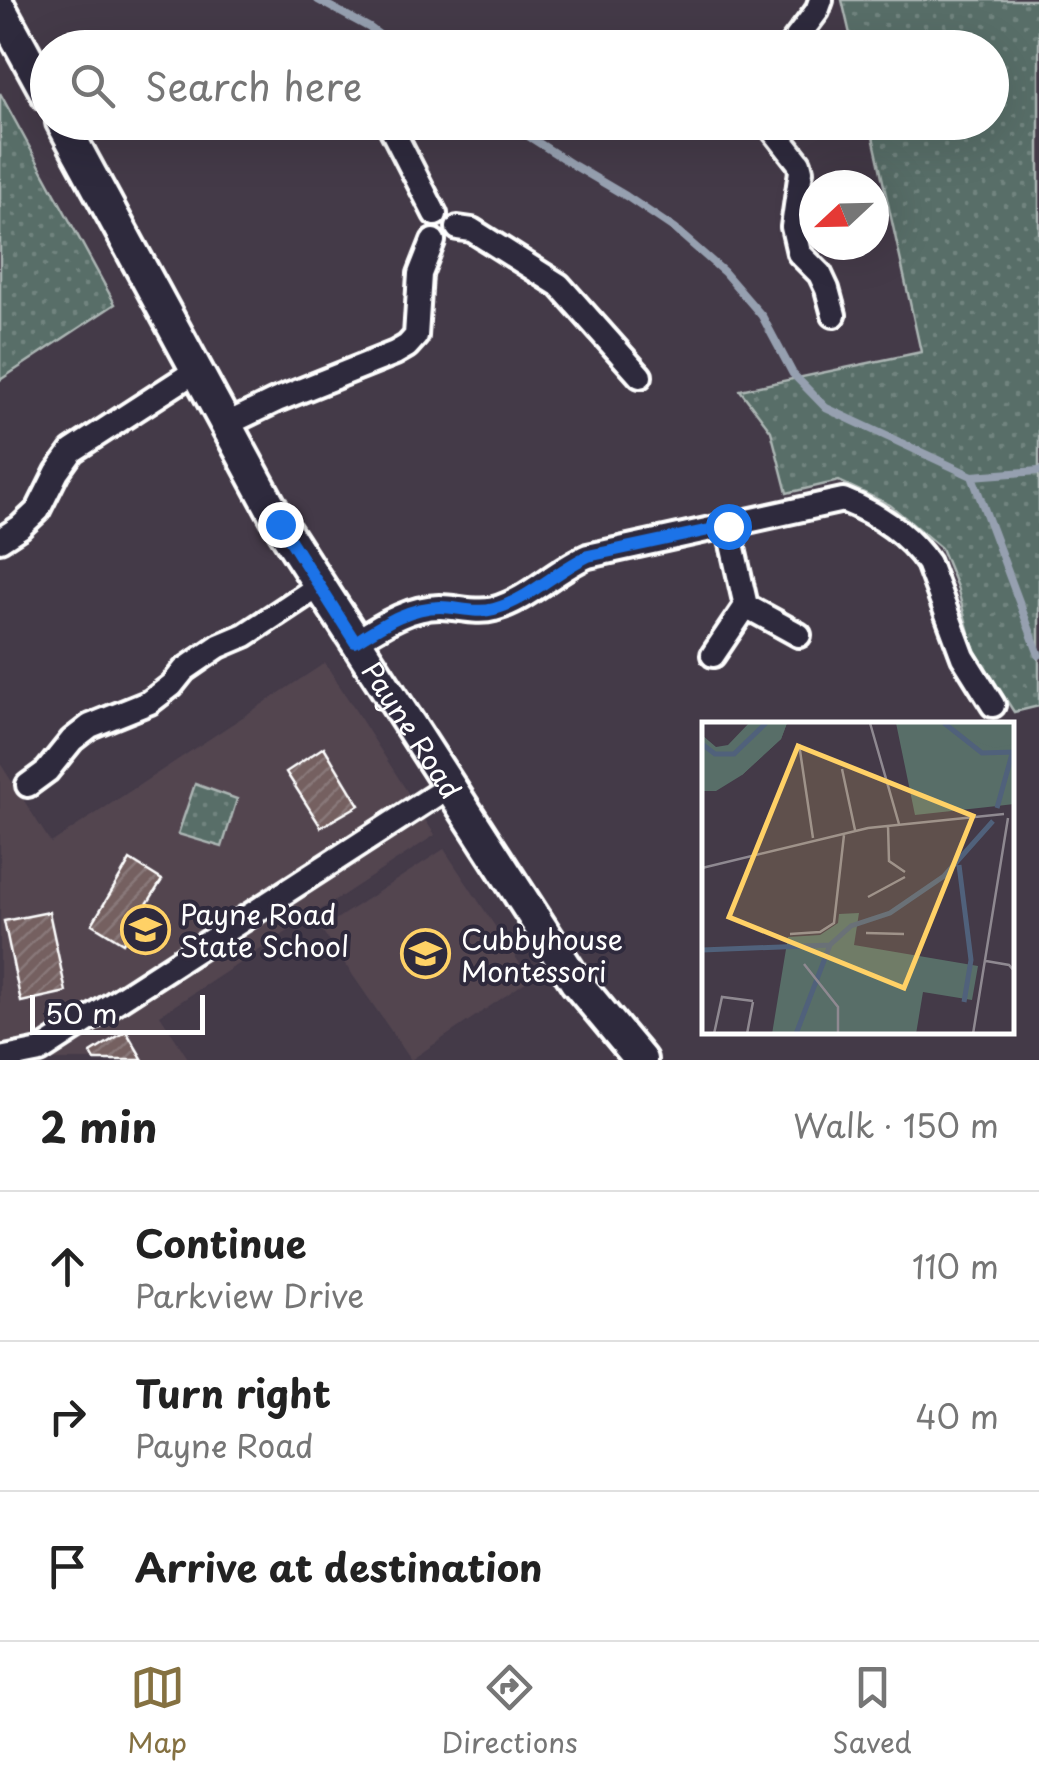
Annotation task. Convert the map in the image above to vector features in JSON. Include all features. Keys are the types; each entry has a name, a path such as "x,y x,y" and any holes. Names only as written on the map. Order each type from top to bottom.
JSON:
{"main road":[{"path":"0,8 30,63"},
{"name":"Payne Road","path":"72,140 280,524 576,982 641,1060"}],"street":[{"path":"803,30 821,0"},
{"path":"397,140 435,214"},
{"path":"781,140 801,170 793,228 799,253 820,274 834,315"},
{"path":"446,212 455,218 458,228 452,242 442,244 428,237 426,226 435,214 446,212"},
{"path":"458,228 472,230 558,285 640,376"},
{"path":"225,425 407,346 416,336 420,274 432,241"},
{"path":"0,540 38,510 72,451 197,370"},
{"path":"355,642 407,612 436,606 489,611 509,604 588,556 844,500 887,523 928,563 963,657 994,705"},
{"path":"713,655 746,606 728,526"},
{"path":"28,785 90,726 140,708 218,646 245,635 319,586"},
{"path":"746,606 800,635"},
{"path":"0,1059 40,1051 448,788"}],"shaded area":[{"name":"Payne Road State School","path":"325,663 435,835 160,1015 189,1060 0,1060 0,763 51,843"},
{"name":"Cubbyhouse Montessori","path":"444,849 530,979 411,1060 321,929"}],"green space":[{"path":"842,0 1039,0 1039,706 1014,712 973,648 957,587 941,548 890,505 839,481 787,493 771,431 740,390 921,352 889,208 889,170 880,170 874,140 1009,140 1009,30 849,30"},
{"path":"0,93 115,304 0,380"},
{"path":"195,784 237,799 222,847 178,834"}],"building":[{"path":"324,747 359,805 321,827 286,772"},
{"path":"130,860 162,880 123,943 92,924"},
{"path":"49,912 66,992 21,1002 4,921"},
{"path":"126,1031 143,1060 95,1060 91,1053"}],"waterway":[{"path":"318,0 373,30"},
{"path":"534,140 675,229 724,272 762,316 793,374 826,408 972,476 1039,471"},
{"path":"972,476 1039,655"}],"place":[{"name":"Payne Road State School","path":"145,929"},
{"name":"Cubbyhouse Montessori","path":"426,954"}],"route":[{"path":"280,524 355,642 407,612 436,606 489,611 509,604 588,556 728,526"}]}
